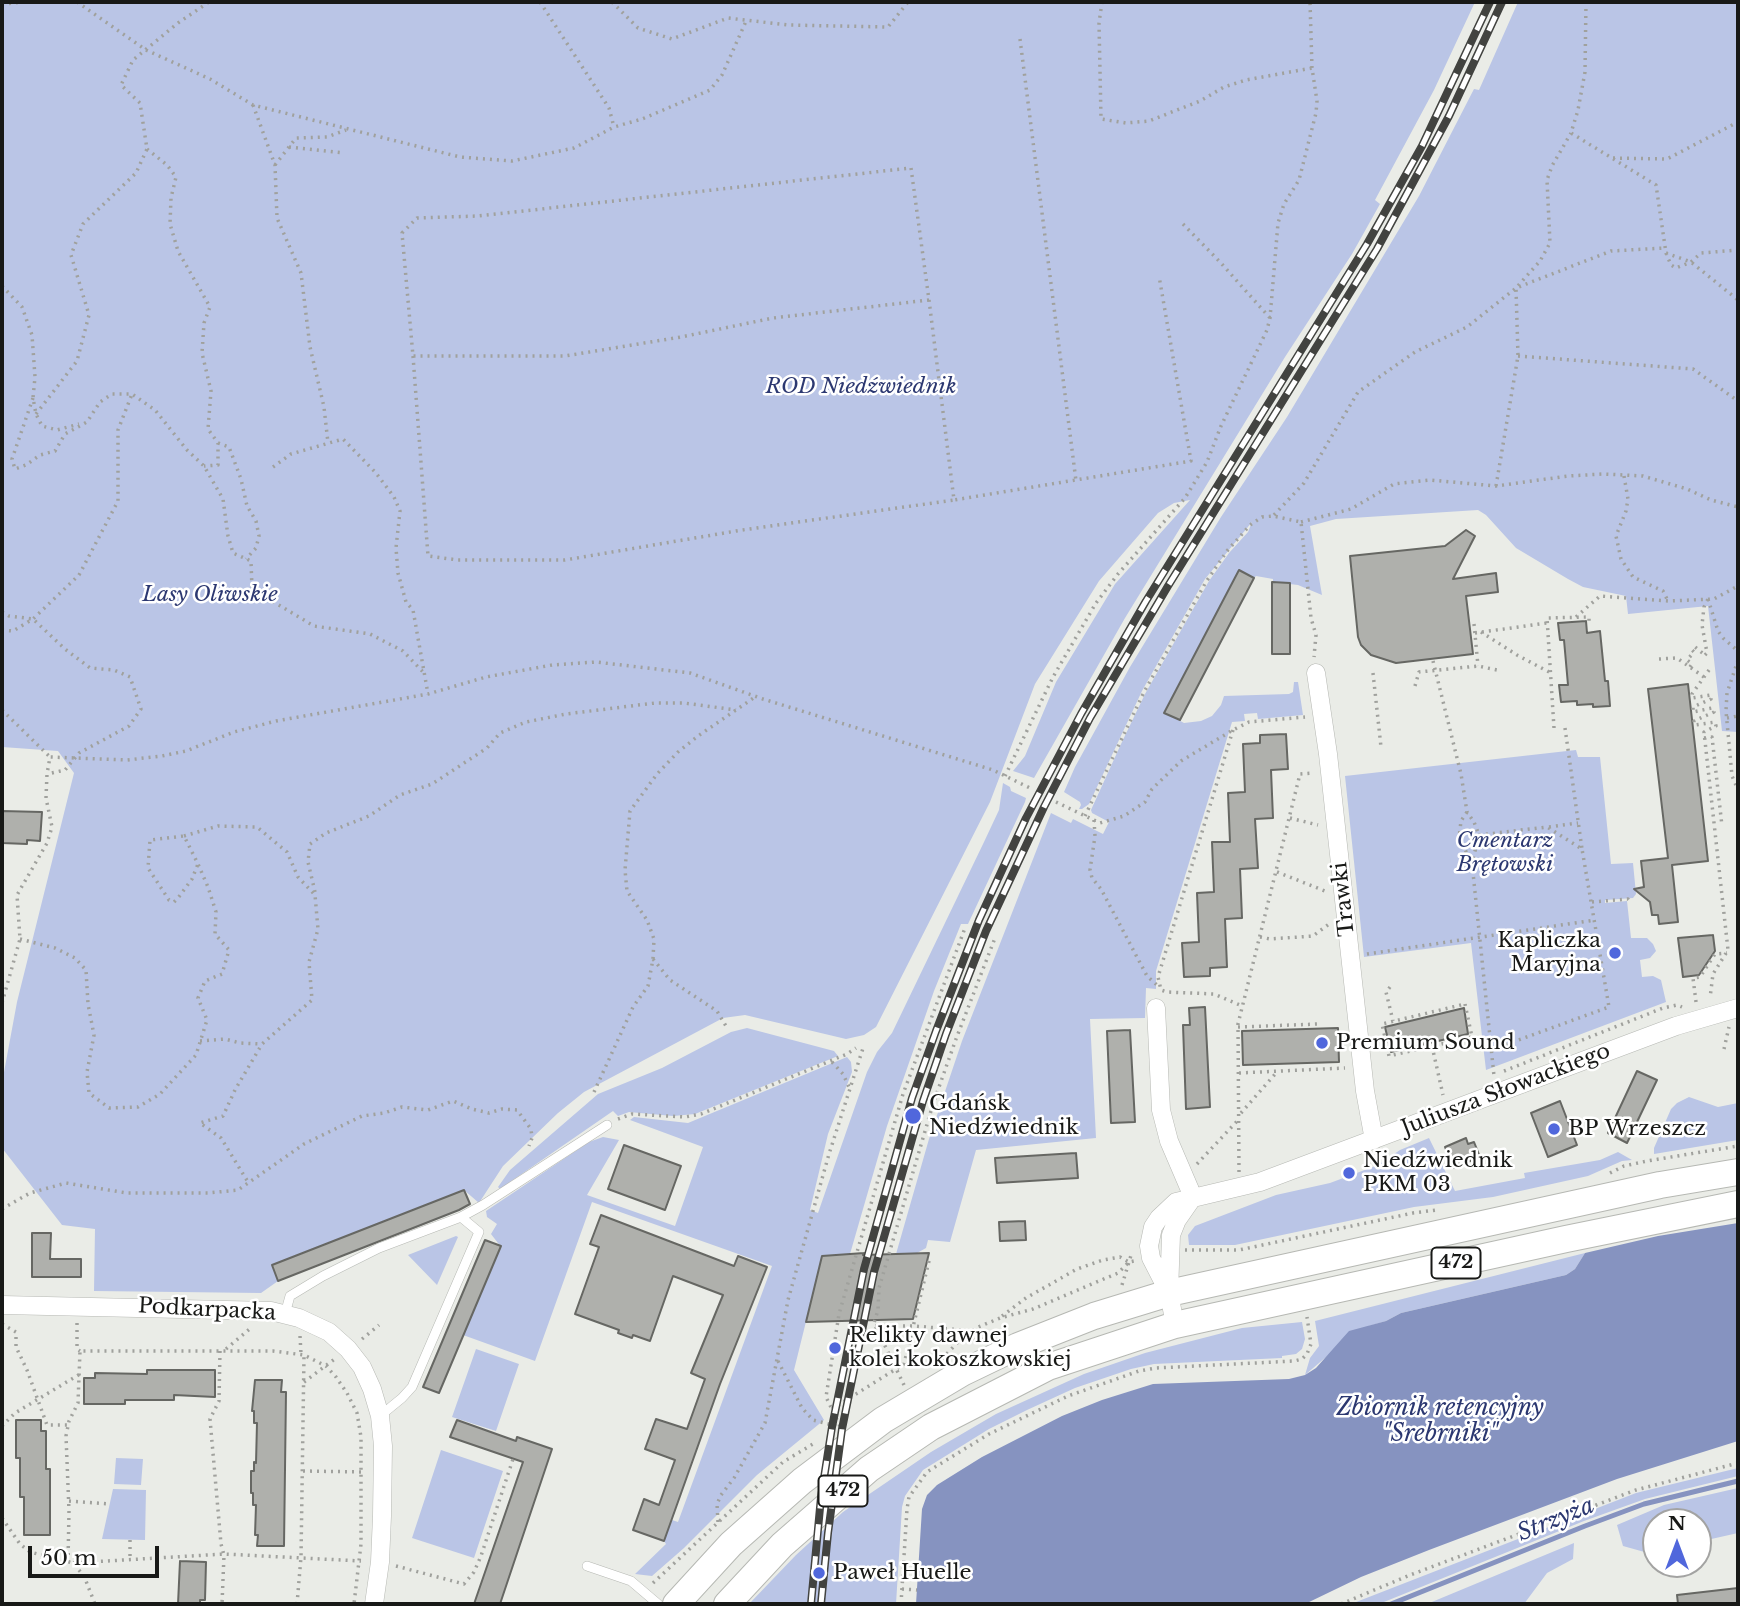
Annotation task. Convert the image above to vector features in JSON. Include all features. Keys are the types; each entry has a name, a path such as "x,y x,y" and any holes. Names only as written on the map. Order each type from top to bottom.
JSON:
{"main road":[{"name":"472","path":"676,1604 730,1544 802,1480 883,1420 962,1373 1018,1346 1094,1316 1169,1293 1660,1185 1738,1172"},
{"name":"472","path":"727,1604 782,1545 869,1469 930,1427 1048,1367 1175,1325 1738,1204"}],"street":[{"name":"Trawki","path":"1315,666 1328,754 1365,1091 1374,1140"},
{"path":"1156,1008 1161,1110 1169,1141 1193,1197 1177,1220 1171,1235 1169,1293 1175,1325"},
{"name":"Juliusza Słowackiego","path":"1193,1197 1249,1185 1676,1026 1734,1015"},
{"name":"Podkarpacka","path":"2,1305 278,1312 329,1332 348,1349 362,1367 380,1416 383,1472 380,1562 374,1604"}],"lane":[{"path":"278,1312 290,1296 323,1276 379,1248 461,1217 607,1125"},
{"path":"380,1416 412,1387 479,1231 461,1217"},
{"path":"587,1566 631,1581 659,1604"}],"path":[{"path":"2,11 4,4 25,2"},
{"path":"77,2 146,50 210,79 253,104 460,157 512,161 574,148 614,127 642,119 710,90 722,75 747,19"},
{"path":"36,414 77,361 89,315 71,255 83,224 136,173 147,149 140,103 121,85 133,60 178,23 209,2"},
{"path":"540,2 608,108 614,127"},
{"path":"612,2 639,28 672,38 729,18 788,25 888,27 908,2"},
{"path":"1102,2 1099,23 1101,118 1126,123 1149,121 1200,101 1224,87 1246,80 1312,68"},
{"path":"1005,776 1053,677 1096,603 1185,498 1207,462 1221,426 1267,330 1278,223 1284,204 1299,180 1316,113 1310,2"},
{"path":"1273,516 1304,483 1358,392 1415,352 1467,327 1516,288 1540,261 1550,243 1547,180 1571,133 1585,72 1586,2"},
{"path":"1020,39 1076,481"},
{"path":"253,104 275,165 277,218 302,273 310,347 324,407 328,443"},
{"path":"1611,158 1667,159 1738,122"},
{"path":"275,165 296,138 327,137 348,129"},
{"path":"1571,133 1656,184 1665,251 1671,265 1676,268 1691,262 1701,253 1738,250"},
{"path":"289,147 344,153"},
{"path":"147,149 167,165 176,177 171,198 170,224 178,251 210,307 204,323 202,353 211,391 208,429 218,443 229,447 241,479 247,506 256,521 256,548 246,559"},
{"path":"954,500 911,168 478,216 417,218 402,233 428,556 458,560 565,560 742,530 954,500 1191,461 1159,276"},
{"path":"1183,224 1270,318"},
{"path":"1516,288 1611,251 1665,251 1691,262 1738,300"},
{"path":"2,286 22,307 32,335 35,377 33,398 12,459 15,469 40,455 55,451 65,434 88,422 100,402 113,394 132,394 155,410 187,450 204,466 223,499 233,553 251,561 252,589 314,626 370,634 403,651 425,673"},
{"path":"1496,486 1518,356 1516,288"},
{"path":"413,356 565,356 681,337 773,318 929,300"},
{"path":"1518,356 1693,369 1738,401"},
{"path":"2,630 13,631 33,619 79,575 118,501 118,430 132,394"},
{"path":"33,398 42,426 57,430 88,422"},
{"path":"273,467 291,454 343,439 376,473 394,497 400,511 396,548 398,573 406,602 413,610 428,694"},
{"path":"204,466 218,465 218,443"},
{"path":"1085,816 1144,692 1206,582 1227,551 1250,525 1262,517 1273,516 1301,522 1351,509 1394,484 1430,480 1496,486 1603,474 1643,476 1738,507"},
{"path":"1624,476 1628,499 1616,536 1621,559 1633,576 1663,591 1668,601"},
{"path":"1301,522 1311,618 1316,635 1315,666"},
{"path":"1576,617 1600,596 1668,601 1714,599 1738,586"},
{"path":"1707,599 1718,631 1738,651"},
{"path":"1690,667 1692,664 1687,660 1695,647 1705,656 1707,653 1702,625 1707,599"},
{"path":"2,612 9,616 33,619 90,668 114,670 130,677 141,709 129,726 104,738 75,758 65,770 47,774"},
{"path":"1554,728 1547,618 1589,617 1589,625"},
{"path":"1475,633 1547,623"},
{"path":"1474,624 1478,666"},
{"path":"1481,632 1551,673"},
{"path":"1659,659 1677,658 1704,677"},
{"path":"1736,785 1732,776 1727,693 1738,660"},
{"path":"2,710 50,757 127,760 186,751 234,732 276,721 428,694 486,677 552,665 596,662 690,673 993,770 1030,788"},
{"path":"1433,662 1461,774 1467,812 1479,835 1472,863 1494,1078"},
{"path":"1415,686 1419,672 1478,666 1497,670"},
{"path":"1709,670 1692,698 1711,695 1712,699 1693,707 1693,712 1712,708 1713,712 1694,721 1695,725 1715,722 1716,726 1704,732 1704,738 1727,953 1713,974 1710,1000"},
{"path":"1373,673 1381,747"},
{"path":"594,1092 633,1007 648,986 653,960 654,939 647,920 627,891 625,870 631,811 657,774 678,752 757,696"},
{"path":"248,1182 221,1138 200,1123 223,1116 262,1044 312,1000 309,962 318,929 309,862 310,845 326,832 369,816 400,795 432,784 487,748 500,733 526,722 655,703 736,710"},
{"path":"1727,718 1738,716"},
{"path":"1056,802 1100,822 1124,816 1145,802 1152,789 1181,761 1233,730 1249,722 1307,717"},
{"path":"1492,1050 1609,1007 1564,728"},
{"path":"1159,986 1158,977 1233,730"},
{"path":"1704,738 1712,737 1722,826"},
{"path":"2,1003 20,939 17,895 47,843 52,827 46,798 50,757"},
{"path":"1239,1174 1238,1027 1300,774"},
{"path":"1467,812 1461,821 1459,838 1472,863"},
{"path":"1290,818 1318,825"},
{"path":"1094,820 1095,836 1090,870 1092,878 1101,889 1147,975 1161,990 1167,992 1214,994 1242,1006"},
{"path":"1479,835 1578,822"},
{"path":"198,864 192,879 174,902 169,900 148,868 150,840 184,836 218,825 257,827 287,852 298,877 315,895"},
{"path":"1546,827 1582,849"},
{"path":"20,939 55,947 75,958 86,970 88,1004 94,1035 87,1072 89,1093 109,1108 138,1107 160,1094 196,1055 207,1020 198,998 205,981 222,974 229,950 215,933 216,912 184,836"},
{"path":"1276,872 1327,891"},
{"path":"1592,902 1628,899 1631,904"},
{"path":"1260,937 1270,939 1313,936 1333,920"},
{"path":"1367,954 1595,920"},
{"path":"778,1359 802,1408 813,1420 841,1427 826,1397 839,1314 907,1083 965,928"},
{"path":"905,1387 874,1323 883,1270 952,1049 995,938"},
{"path":"1697,1004 1693,978 1700,977 1715,954 1727,953"},
{"path":"653,960 670,980 717,1011 726,1026"},
{"path":"1390,987 1386,992 1393,1021"},
{"path":"1465,1004 1472,1037 1432,1046 1389,1056 1382,1024 1465,1004"},
{"path":"1505,1070 1676,1005"},
{"path":"1724,1049 1734,1015"},
{"path":"1238,1027 1318,1024"},
{"path":"200,1041 225,1040 262,1044"},
{"path":"718,1522 717,1504 721,1495 734,1478 765,1423 788,1300 864,1045"},
{"path":"1432,1046 1444,1100"},
{"path":"607,1125 632,1114 685,1117 701,1114 832,1061 856,1048"},
{"path":"832,1061 843,1074 850,1089"},
{"path":"1239,1073 1347,1068"},
{"path":"1189,1168 1197,1164 1278,1071"},
{"path":"2,1209 30,1193 66,1183 117,1192 169,1194 238,1190 304,1144 362,1116 402,1107 428,1110 453,1101 489,1113 502,1109 517,1110 531,1129 529,1146"},
{"path":"1604,1176 1624,1166 1738,1146"},
{"path":"1185,1250 1239,1251 1413,1213 1441,1210"},
{"path":"832,1409 904,1364 930,1257"},
{"path":"1120,1257 1129,1262 1118,1273 1033,1309 1000,1318 1026,1298 1077,1269 1103,1259 1120,1257"},
{"path":"77,1306 77,1349 80,1351 78,1403 66,1436 71,1562 84,1576 96,1604"},
{"path":"222,1351 278,1312"},
{"path":"901,1604 909,1497 927,1472 989,1434 1068,1396 1139,1371 1294,1362 1302,1359 1311,1344 1306,1315"},
{"path":"2,1324 16,1332 16,1347 47,1425 68,1425"},
{"path":"875,1326 962,1330 972,1342"},
{"path":"80,1351 273,1351 304,1355 326,1366 347,1393 356,1413 361,1437 360,1561 354,1604"},
{"path":"222,1351 219,1401 210,1419 224,1554 222,1604"},
{"path":"297,1604 301,1557 304,1355"},
{"path":"304,1382 326,1366"},
{"path":"2,1426 15,1413 80,1374"},
{"path":"2,1518 20,1544 30,1552 71,1562 224,1554 301,1557 380,1562 464,1584 474,1572 481,1556 513,1459"},
{"path":"1341,1604 1410,1575 1636,1490 1738,1464"},
{"path":"303,1471 383,1472"},
{"path":"69,1501 110,1504"},
{"path":"130,1540 130,1558"},
{"path":"902,1589 917,1590"}],"green space":[{"path":"2,2 1475,2 1434,90 1375,200 1380,204 1352,254 1285,357 1125,618 1034,778 1013,771 1025,756 1056,682 1115,584 1190,500 1174,503 1158,513 1099,581 1035,684 990,802 876,1027 864,1035 846,1039 745,1015 723,1018 584,1092 503,1166 479,1203 464,1190 272,1265 278,1281 261,1293 94,1291 95,1229 62,1225 2,1148 2,1083 17,1002 74,773 58,751 2,747"},
{"path":"1518,2 1738,2 1738,732 1722,731 1708,606 1628,614 1626,596 1583,587 1568,579 1516,548 1486,515 1478,510 1336,519 1310,526 1322,595 1298,585 1273,582 1273,579 1256,576 1254,578 1239,570 1164,712 1184,723 1201,721 1212,716 1224,696 1289,694 1293,692 1294,682 1298,682 1303,715 1258,719 1257,713 1244,714 1245,721 1232,722 1156,971 1156,989 1146,988 1145,1018 1090,1019 1096,1138 976,1150 950,1242 928,1240 926,1248 917,1253 896,1254 929,1139 962,1041 1051,813 1071,823 1073,819 1103,834 1109,822 1091,810 1121,744 1145,694 1209,581 1248,532 1252,522 1205,579 1142,691 1089,804 1082,809 1079,809 1080,802 1064,792 1075,767 1130,667 1221,517 1287,417 1419,196 1474,89 1479,90"},
{"name":"Cmentarz Brętowski","path":"1576,750 1578,757 1600,757 1611,864 1633,863 1636,894 1633,898 1605,900 1605,903 1627,901 1631,938 1647,938 1656,951 1650,958 1640,960 1642,977 1653,976 1661,980 1666,1002 1486,1070 1471,943 1364,957 1345,776"},
{"path":"1003,783 1010,787 1011,791 1026,798 1025,802 968,924 961,924 934,991 887,1126 850,1254 822,1257 794,1370 824,1420 757,1475 652,1576 635,1574 666,1544 664,1541 672,1520 678,1522 772,1266 592,1202 535,1361 463,1335 501,1247 491,1234 497,1224 487,1217 486,1211 589,1142 603,1137 619,1140 587,1195 675,1226 703,1147 630,1120 634,1117 688,1123 847,1057 851,1062 852,1072 828,1134 810,1210 818,1213 867,1072 877,1052 892,1033 984,842 999,810"},
{"path":"747,1028 834,1051 838,1056 695,1114 673,1116 629,1112 618,1116 613,1111 500,1189 498,1187 510,1170 598,1094 662,1068 731,1032"},
{"path":"1689,1097 1718,1107 1738,1103 1738,1140 1654,1154 1654,1148 1671,1109"},
{"path":"1429,1138 1455,1191 1525,1178 1524,1173 1600,1160 1618,1152 1632,1160 1622,1161 1588,1176 1493,1197 1414,1207 1235,1245 1189,1245 1188,1235 1195,1226 1276,1195 1330,1183 1378,1165 1400,1150"},
{"path":"458,1237 437,1285 408,1255"},
{"path":"1585,1253 1575,1269 1566,1275 1401,1313 1369,1326 1305,1375 1310,1358 1319,1346 1315,1321"},
{"path":"1302,1322 1305,1339 1302,1349 1296,1354 1282,1358 1154,1364 1131,1369 1075,1388 1027,1410 989,1429 923,1470 905,1496 902,1507 896,1604 749,1604 796,1555 843,1512 931,1452 996,1414 1084,1374 1145,1353 1242,1328"},
{"path":"476,1349 519,1364 496,1431 452,1417"},
{"path":"441,1450 503,1471 474,1558 412,1538"},
{"path":"116,1458 143,1459 141,1485 114,1484"},
{"path":"1738,1468 1738,1476 1645,1499 1379,1604 1351,1604 1636,1493"},
{"path":"1738,1488 1738,1533 1712,1539 1712,1508 1657,1508"},
{"path":"113,1489 146,1490 145,1540 102,1539"},
{"path":"1642,1514 1642,1551 1623,1546 1617,1525"},
{"path":"1574,1543 1573,1559 1547,1573 1524,1604 1427,1604"}],"water":[{"name":"Zbiornik retencyjny \"Srebrniki\"","path":"1738,1223 1738,1441 1617,1479 1361,1577 1305,1604 916,1604 922,1509 927,1495 937,1485 982,1457 1062,1416 1153,1384 1289,1379 1305,1375 1316,1368 1349,1331 1386,1321 1401,1313 1566,1275 1575,1269 1585,1253 1658,1236"}],"building":[{"path":"1466,530 1475,536 1453,579 1496,573 1498,592 1466,596 1473,654 1396,663 1371,655 1361,645 1358,637 1350,556 1445,546"},
{"path":"1239,570 1254,578 1180,720 1164,713"},
{"path":"1272,582 1290,583 1290,654 1272,654"},
{"path":"1586,621 1587,633 1600,631 1610,706 1593,707 1593,704 1577,705 1577,701 1561,702 1559,685 1568,685 1564,640 1560,640 1558,623"},
{"path":"1688,684 1708,861 1672,865 1678,922 1659,924 1658,915 1652,915 1650,902 1634,889 1644,887 1641,861 1668,858 1648,689"},
{"path":"1286,734 1288,769 1271,770 1273,818 1255,819 1258,868 1240,869 1242,918 1225,919 1227,967 1210,968 1210,976 1184,977 1182,943 1199,942 1197,893 1214,892 1212,842 1230,842 1228,793 1245,792 1243,744 1260,743 1260,735"},
{"path":"2,811 42,812 40,841 27,840 27,844 2,843"},
{"path":"1713,935 1715,951 1699,975 1683,977 1678,938"},
{"path":"1205,1007 1210,1107 1186,1109 1183,1025 1190,1025 1189,1008"},
{"path":"1464,1008 1468,1034 1391,1052 1385,1027"},
{"path":"1338,1028 1339,1062 1243,1065 1242,1031"},
{"path":"1130,1030 1135,1122 1111,1123 1107,1031"},
{"path":"1637,1071 1657,1080 1627,1143 1608,1133"},
{"name":"BP Wrzeszcz","path":"1560,1101 1577,1145 1548,1157 1531,1113"},
{"path":"1466,1138 1468,1144 1474,1142 1480,1157 1453,1168 1445,1147"},
{"path":"624,1145 681,1166 665,1210 608,1189"},
{"path":"1076,1153 1078,1178 997,1183 995,1158"},
{"path":"464,1190 470,1204 459,1210 278,1281 272,1265"},
{"path":"601,1215 734,1266 738,1256 767,1267 720,1384 664,1541 633,1530 644,1499 659,1505 675,1460 645,1449 656,1419 687,1429 705,1379 691,1373 723,1295 673,1276 650,1341 618,1333 619,1330 575,1314 599,1247 590,1244"},
{"path":"1025,1221 1026,1240 1000,1241 999,1222"},
{"path":"32,1233 51,1233 50,1259 81,1259 81,1277 32,1277"},
{"path":"485,1240 501,1246 439,1393 423,1387"},
{"path":"864,1253 863,1255 929,1253 913,1319 806,1322 822,1256"},
{"path":"147,1370 215,1370 215,1397 174,1395 174,1400 125,1400 125,1404 84,1404 84,1378 95,1378 95,1373 147,1374"},
{"path":"255,1380 282,1380 281,1392 286,1392 284,1546 257,1546 258,1535 255,1535 256,1505 253,1505 251,1493 251,1471 254,1471 254,1462 256,1463 257,1423 254,1423 252,1411"},
{"path":"16,1420 41,1420 41,1431 46,1431 46,1469 50,1469 50,1535 24,1535 20,1458 16,1458"},
{"path":"457,1420 516,1441 517,1437 552,1449 500,1604 474,1604 523,1462 450,1437"},
{"path":"180,1561 206,1562 205,1600 200,1600 200,1604 178,1604"},
{"path":"1738,1588 1738,1604 1678,1604 1677,1595"}],"waterway":[{"name":"Strzyża","path":"1391,1604 1644,1504 1738,1481"}],"railway":[{"path":"811,1604 821,1497 832,1427 864,1269 912,1098 979,920 1026,818 1081,714 1146,601 1367,244 1422,146 1490,2"},
{"path":"821,1604 842,1429 874,1272 923,1101 986,931 1044,807 1090,718 1168,586 1377,249 1449,116 1502,2"}],"place":[{"name":"Kapliczka Maryjna","path":"1615,953"},
{"name":"Premium Sound","path":"1322,1043"},
{"name":"Gdańsk Niedźwiednik","path":"913,1116"},
{"name":"BP Wrzeszcz","path":"1554,1129"},
{"name":"Niedźwiednik PKM 03","path":"1349,1173"},
{"name":"Relikty dawnej kolei kokoszkowskiej","path":"835,1348"},
{"name":"Paweł Huelle","path":"819,1573"}],"park label":[{"name":"ROD Niedźwiednik","path":"861,387"},
{"name":"Lasy Oliwskie","path":"210,595"}]}
